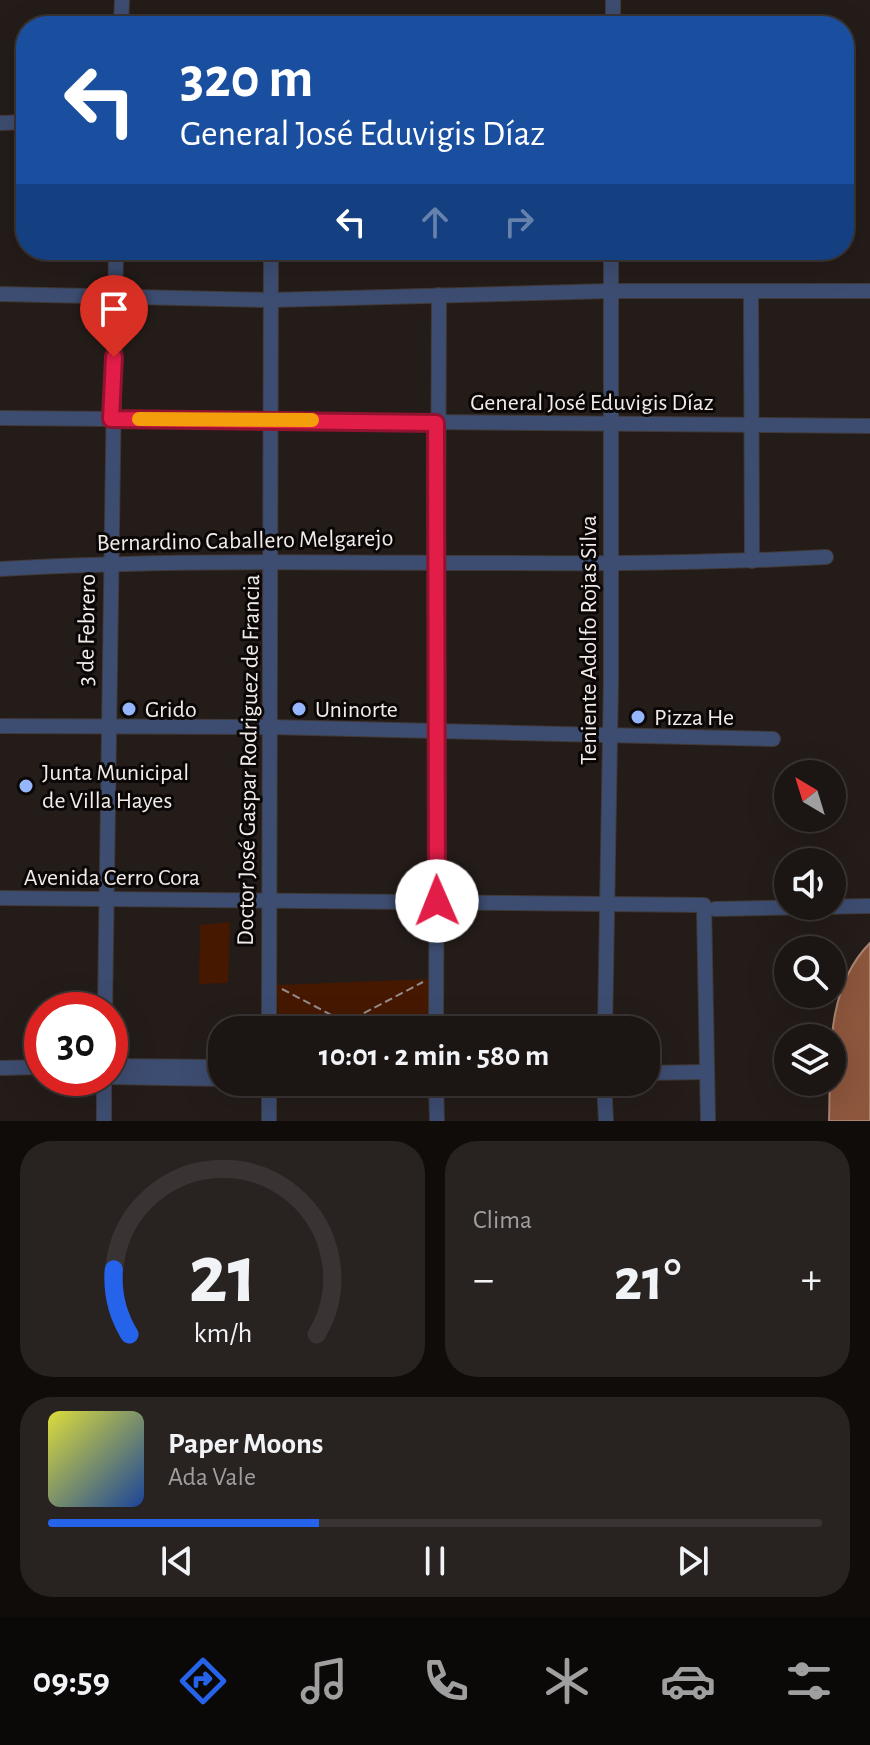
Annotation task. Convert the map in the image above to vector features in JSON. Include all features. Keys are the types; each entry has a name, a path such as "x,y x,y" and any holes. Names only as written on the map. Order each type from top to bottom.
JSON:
{"street":[{"name":"3 de Febrero","path":"105,992 106,725 116,260"},
{"name":"Doctor José Gaspar Rodriguez de Francia","path":"269,1016 273,419 271,260"},
{"name":"Teniente Adolfo Rojas Silva","path":"605,1016 610,734 611,260"},
{"path":"0,294 271,300 610,291 870,291"},
{"path":"751,291 752,561"},
{"path":"436,1016 436,423 439,295"},
{"name":"General José Eduvigis Díaz","path":"0,418 870,426"},
{"name":"Bernardino Caballero Melgarejo","path":"0,569 109,563 611,563 826,557"},
{"path":"0,726 269,727 773,739"},
{"name":"Avenida Cerro Cora","path":"0,898 105,902 268,899 710,907 870,906"},
{"path":"708,1121 705,1072 710,907"},
{"path":"128,1066 208,1067"},
{"path":"0,1068 24,1067"},
{"path":"660,1073 705,1072"},
{"path":"0,1077 24,1077"},
{"path":"128,1077 208,1079"},
{"path":"104,1096 104,1121"},
{"path":"269,1096 269,1121"},
{"path":"436,1096 437,1121"},
{"path":"605,1096 606,1121"}],"path":[{"path":"359,1016 429,979"},
{"path":"277,987 333,1016"}],"shaded area":[{"path":"230,922 228,983 199,984 200,925"},
{"path":"870,943 870,1121 829,1121 830,1096 846,1096 846,1024 834,1024 836,1008 846,1008 846,978"},
{"path":"429,979 430,1016 278,1016 277,985"}],"slow traffic":[{"path":"139,419 312,420"}],"place":[{"name":"Grido","path":"129,709"},
{"name":"Uninorte","path":"299,709"},
{"name":"Pizza He","path":"638,717"},
{"name":"Junta Municipal de Villa Hayes","path":"26,786"}],"route":[{"path":"114,357 111,419 436,423 437,901"}]}
